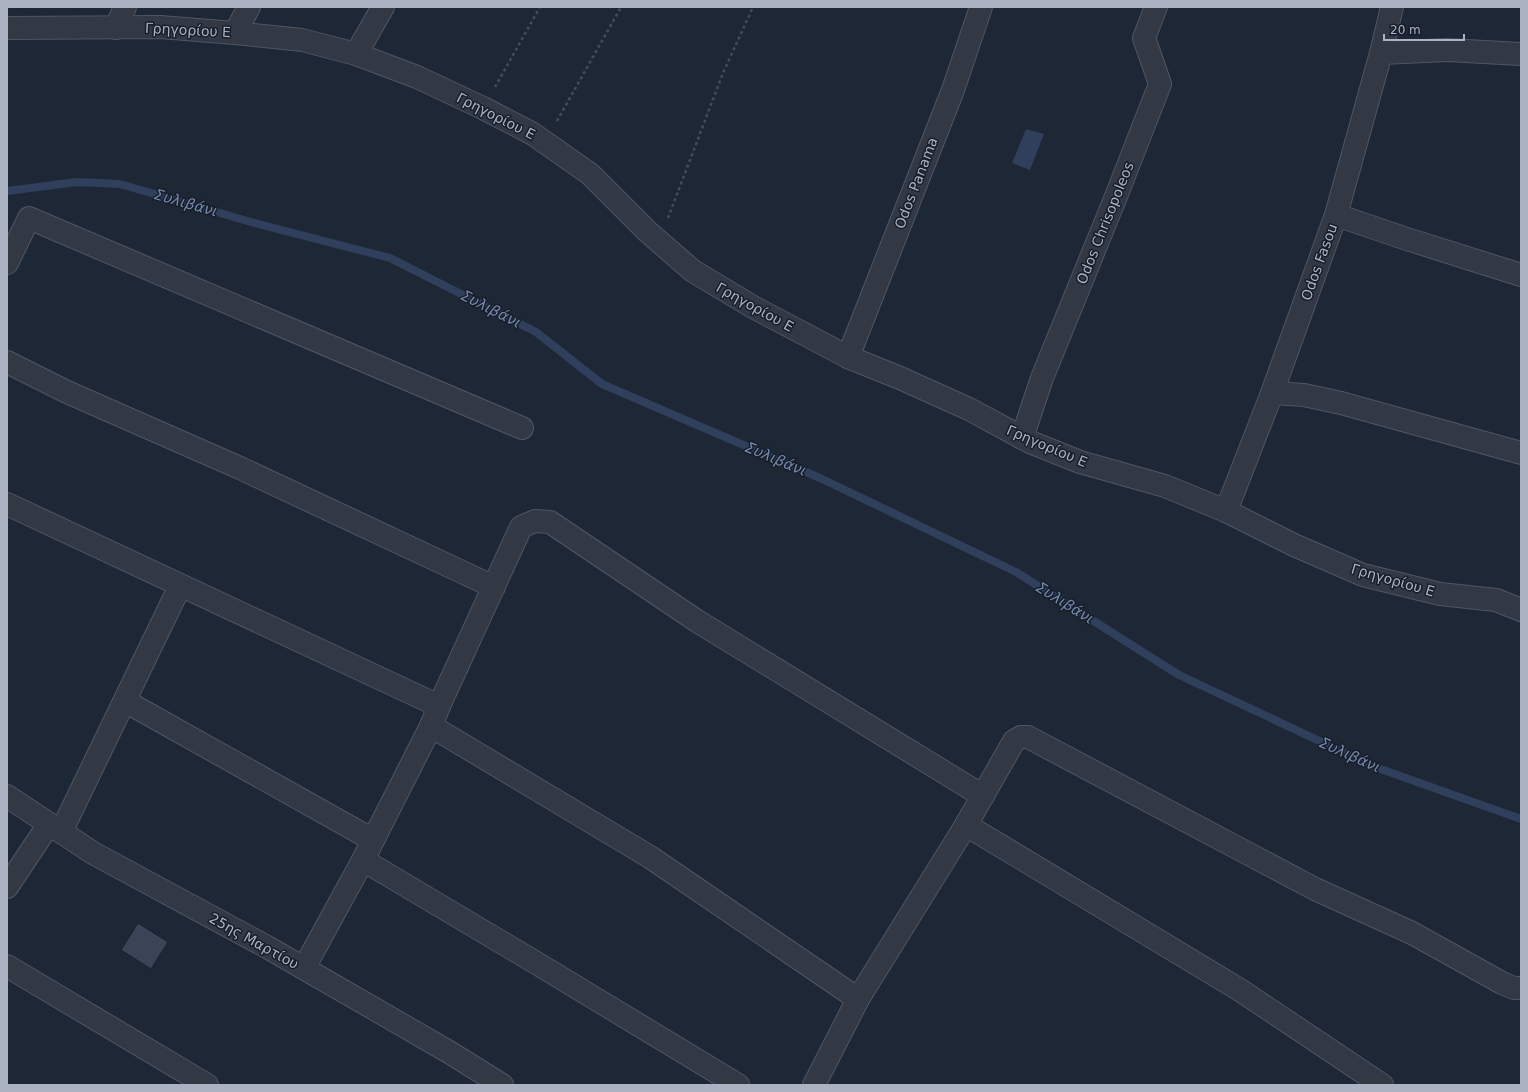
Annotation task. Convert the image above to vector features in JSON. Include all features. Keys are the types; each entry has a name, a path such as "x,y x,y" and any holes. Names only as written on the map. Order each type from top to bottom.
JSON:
{"street":[{"path":"116,28 125,7"},
{"path":"235,33 249,7"},
{"path":"356,54 383,7"},
{"name":"Odos Panama","path":"848,357 953,90 981,7"},
{"name":"Odos Chrisopoleos","path":"1022,438 1042,378 1160,84 1144,38 1156,7"},
{"name":"Odos Fasou","path":"1226,511 1272,393 1336,215 1381,53 1392,7"},
{"name":"Γρηγορίου Ε","path":"7,28 160,27 302,40 356,54 417,77 483,108 533,134 590,174 660,242 693,271 746,303 848,357 900,378 962,406 1022,438 1080,462 1165,486 1226,511 1294,545 1363,575 1440,594 1496,600 1521,610"},
{"path":"1381,53 1447,50 1521,54"},
{"path":"1336,215 1521,275"},
{"path":"7,263 29,218 522,428"},
{"path":"7,362 67,392 240,468 494,587"},
{"path":"1272,393 1304,395 1521,453"},
{"path":"7,504 180,586 435,716 650,857 858,999"},
{"path":"304,968 363,860 435,716 521,528 535,521 550,522 697,621 983,796"},
{"path":"7,887 55,828 125,701 180,586"},
{"path":"125,701 373,840"},
{"path":"814,1085 858,999 966,825 1014,741 1021,737 1028,737 1315,889 1412,933 1514,988 1521,988"},
{"name":"25ης Μαρτίου","path":"7,796 92,853 267,947 449,1052 502,1085"},
{"path":"966,825 1240,990 1382,1085"},
{"path":"363,860 738,1085"},
{"path":"7,966 207,1085"}],"path":[{"path":"483,108 540,7"},
{"path":"545,142 621,7"},
{"path":"660,242 723,73 753,7"}],"water":[{"path":"1026,129 1044,134 1030,170 1012,163"}],"building":[{"path":"138,923 168,942 151,969 121,950"}],"waterway":[{"name":"Συλιβάνι","path":"7,191 77,182 120,184 251,222 390,258 536,332 602,384 820,478 1016,572 1179,675 1375,767 1521,819"}]}
